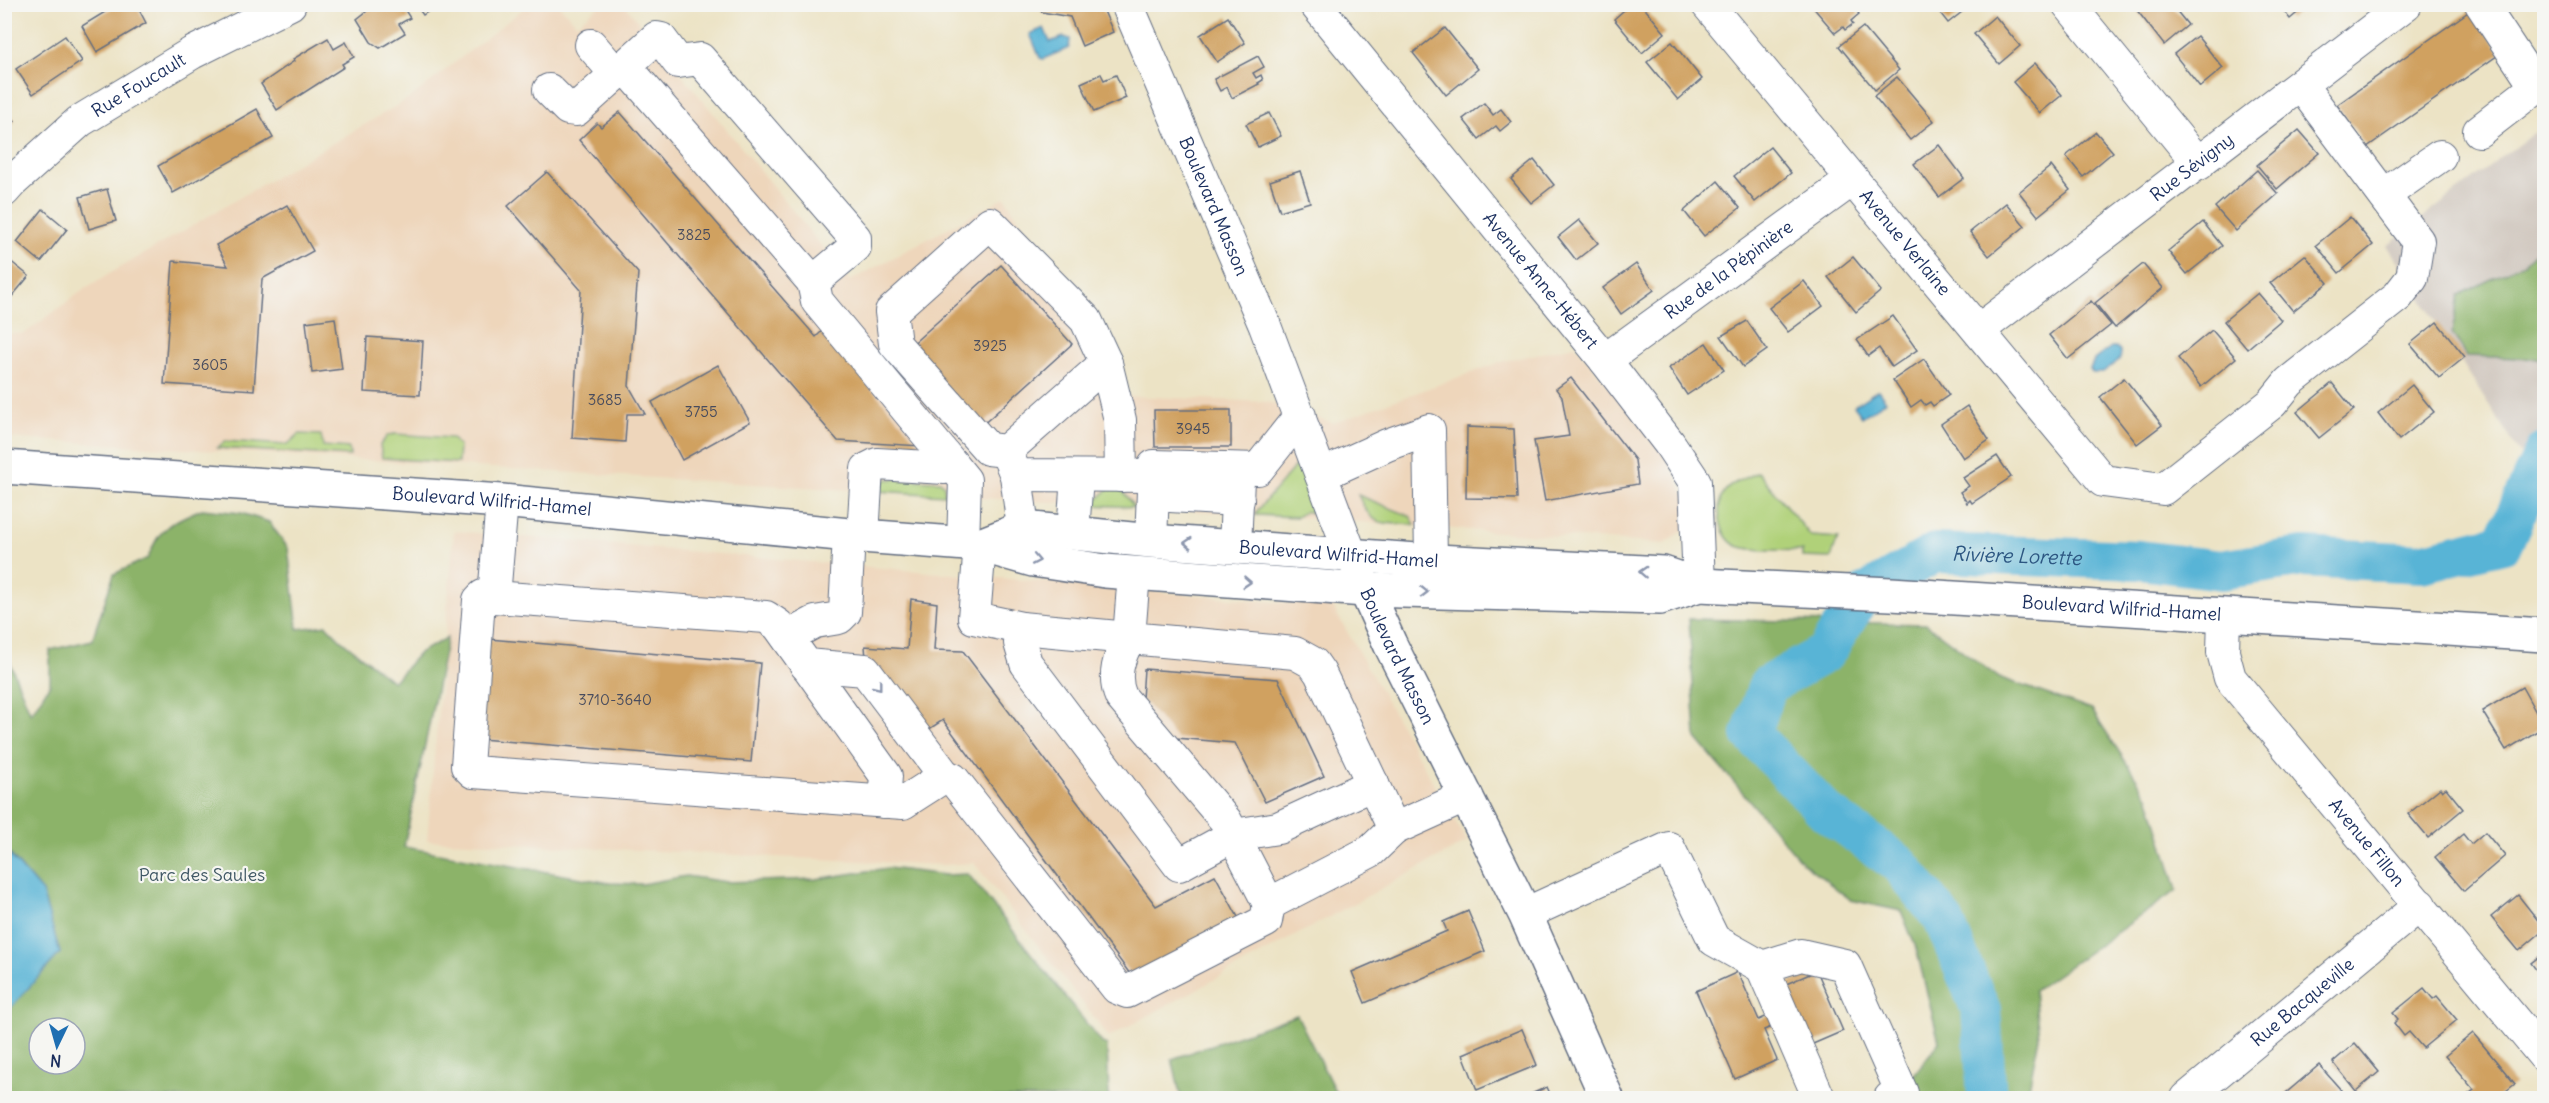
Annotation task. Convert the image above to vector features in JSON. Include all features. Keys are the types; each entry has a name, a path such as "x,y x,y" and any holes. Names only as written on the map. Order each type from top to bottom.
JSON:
{"main road":[{"name":"Boulevard Wilfrid-Hamel","path":"4,467 502,501 971,544 1033,560 1134,573 1365,590 1660,598 1699,585"},
{"name":"Boulevard Wilfrid-Hamel","path":"971,544 1023,528 1151,541 1663,573 1699,585 1891,594 2544,635"},
{"name":"Boulevard Masson","path":"1351,555 1365,590 1525,914 1607,1098"}],"street":[{"name":"Rue Foucault","path":"4,191 80,121 192,53 290,4"},
{"name":"Boulevard Masson","path":"1127,4 1264,326 1351,555"},
{"name":"Avenue Anne-Hébert","path":"1315,4 1605,360 1669,443 1695,482 1699,585"},
{"name":"Avenue Verlaine","path":"1707,4 2103,481 2163,489 2272,404 2289,382 2398,296 2412,278 2418,241 2384,195"},
{"path":"2068,4 2199,164"},
{"path":"2480,131 2536,87 2481,4"},
{"name":"Rue Sévigny","path":"1979,330 2301,85 2388,10"},
{"path":"549,90 568,109 576,110 656,38 661,39 678,62 700,59 855,238 855,247 813,282"},
{"path":"591,45 620,70 813,282 818,301 965,480 971,544 974,618 1021,628 1294,653 1305,657 1320,673 1394,829"},
{"path":"2301,85 2384,195 2440,156"},
{"name":"Rue de la Pépinière","path":"1605,360 1852,180"},
{"path":"1121,476 1120,420 1106,363 1086,320 990,224 891,312 895,344 988,449 1011,463 1077,476 1121,476 1153,486 1238,500"},
{"path":"1011,463 1106,363"},
{"path":"1151,541 1154,466 1258,469 1300,416"},
{"path":"1321,475 1387,445 1429,430 1431,560"},
{"path":"1011,463 1023,528"},
{"path":"787,638 815,622 839,618 845,612 867,469 877,464 945,468 952,464"},
{"path":"1235,546 1238,469"},
{"path":"1073,533 1077,476"},
{"path":"494,597 502,501"},
{"path":"806,665 865,670 945,776 953,779 1117,988 1127,992 1266,921 1269,904 1234,835 1215,806 1121,697 1117,680 1118,658 1129,638 1134,573"},
{"path":"884,802 886,776 778,625 766,617 483,596 479,600 467,766 473,772 884,802 903,803 945,776"},
{"name":"Avenue Fillon","path":"2224,615 2223,652 2230,678 2544,1056"},
{"path":"1021,628 1020,643 1026,663 1179,865 1234,835 1278,828 1373,784"},
{"path":"1269,904 1371,851 1394,829 1467,796"},
{"path":"1525,914 1670,848 1714,940 1762,967 1819,1098"},
{"name":"Rue Bacqueville","path":"2202,1093 2420,905"},
{"path":"1762,967 1801,955 1845,966 1902,1093 1890,1098"}],"shaded area":[{"path":"528,5 559,5 577,24 600,5 625,5 850,281 1005,197 1126,396 1268,402 1333,423 1504,361 1575,346 1665,454 1697,521 1664,544 1292,517 5,438 4,333 24,334 89,286 410,98"},
{"path":"2544,125 2544,491 2387,245"},
{"path":"454,531 1333,607 1467,842 1109,1037 974,863 944,865 427,840"}],"green space":[{"path":"2544,244 2544,359 2467,356 2452,333 2459,295 2524,263"},
{"path":"299,434 321,435 323,446 349,448 350,456 217,448 225,441 287,445"},
{"path":"388,435 452,438 459,446 458,463 382,458 380,445"},
{"path":"1302,458 1315,505 1310,513 1306,511 1297,517 1256,515 1256,512"},
{"path":"1758,472 1811,536 1838,538 1831,558 1802,557 1802,551 1747,549 1733,544 1720,523 1721,498 1732,485"},
{"path":"886,479 940,481 944,485 945,495 877,491"},
{"path":"1112,486 1119,486 1134,507 1093,505"},
{"path":"1358,495 1410,516 1415,525 1379,522 1373,519"},
{"name":"Parc des Saules","path":"202,509 241,513 269,522 288,548 298,629 326,625 393,682 420,652 447,638 404,847 610,883 642,884 686,876 727,882 816,879 888,868 945,875 968,874 1102,1043 1107,1045 1109,1098 5,1098 4,1014 60,953 42,892 5,848 5,651 31,714 50,684 50,650 92,640 114,574 148,558 162,532 175,522"},
{"path":"1689,619 1926,624 1998,677 2092,710 2149,798 2177,890 2034,991 2039,1037 2027,1098 1896,1098 1939,1042 1916,948 1901,911 1851,900 1802,862 1696,738"},
{"path":"1297,1015 1337,1095 1335,1098 1181,1098 1172,1059"}],"water":[{"path":"1044,28 1050,42 1064,37 1070,39 1069,48 1043,59 1040,58 1030,34"},
{"path":"2111,347 2117,348 2121,353 2120,359 2103,373 2093,373 2090,369 2094,360"},
{"path":"1878,390 1886,401 1862,417 1854,406"},
{"path":"4,848 42,892 60,953 5,1014"}],"building":[{"path":"118,4 136,4 146,23 97,52 82,26"},
{"path":"376,4 401,4 410,18 399,24 405,33 380,48 371,42 357,19"},
{"path":"415,4 439,4 423,15"},
{"path":"1038,4 1101,4 1113,32 1082,46 1070,17 1042,12"},
{"path":"1631,4 1641,4 1665,33 1642,53 1614,19"},
{"path":"1933,4 1972,4 1948,23"},
{"path":"2141,4 2171,4 2188,25 2164,45 2136,9"},
{"path":"2278,4 2308,4 2290,19"},
{"path":"1811,5 1852,5 1859,14 1851,21 1853,24 1835,33"},
{"path":"2471,10 2501,53 2367,147 2337,105"},
{"path":"1995,16 2020,46 1999,64 1974,34"},
{"path":"1228,17 1245,43 1217,62 1200,35"},
{"path":"1863,27 1899,70 1875,90 1839,46"},
{"path":"1445,28 1478,69 1446,95 1413,53"},
{"path":"65,36 82,61 33,94 16,69"},
{"path":"2197,36 2223,68 2200,87 2174,54"},
{"path":"328,38 334,49 346,42 354,57 342,64 344,67 277,110 261,84 294,61 293,59"},
{"path":"1672,42 1702,79 1678,100 1647,62"},
{"path":"1258,56 1264,67 1253,73 1256,78 1261,75 1263,80 1259,84 1232,98 1227,87 1220,91 1214,79"},
{"path":"2035,63 2062,95 2040,113 2013,82"},
{"path":"1101,74 1104,80 1116,75 1126,98 1094,112 1081,83"},
{"path":"1897,77 1934,121 1910,140 1874,96"},
{"path":"1484,103 1493,115 1501,109 1511,122 1500,131 1496,126 1479,139 1463,119"},
{"path":"4,108 15,121 4,129"},
{"path":"257,109 273,138 173,193 158,166"},
{"path":"620,112 816,337 822,331 921,446 838,441 579,140 597,123 601,127"},
{"path":"1269,113 1281,136 1258,147 1246,124"},
{"path":"2299,130 2319,153 2277,189 2257,165"},
{"path":"2096,132 2113,152 2083,177 2066,156"},
{"path":"1939,145 1964,178 1939,197 1914,164"},
{"path":"1770,147 1791,173 1755,202 1734,176"},
{"path":"1534,160 1554,185 1531,203 1511,179"},
{"path":"2051,166 2070,190 2038,216 2019,192"},
{"path":"2257,170 2278,194 2236,231 2215,207"},
{"path":"1300,171 1310,202 1280,211 1270,181"},
{"path":"547,172 638,273 629,386 645,414 627,414 625,442 572,438 581,290 508,206"},
{"path":"1718,181 1740,208 1704,236 1684,211"},
{"path":"107,189 116,221 89,229 80,197"},
{"path":"2006,203 2025,226 1989,256 1970,232"},
{"path":"287,205 313,251 262,279 254,390 164,384 173,261 228,266 216,245"},
{"path":"43,209 67,229 41,262 17,242"},
{"path":"2350,217 2373,245 2339,273 2316,245"},
{"path":"1579,220 1598,243 1576,260 1558,237"},
{"path":"2203,222 2222,246 2187,274 2168,251"},
{"path":"2305,255 2328,283 2293,311 2270,283"},
{"path":"4,256 29,276 4,306"},
{"path":"1853,257 1881,291 1856,312 1828,277"},
{"path":"1636,264 1654,290 1621,314 1603,288"},
{"path":"2143,264 2163,288 2115,328 2095,303"},
{"path":"1001,265 1072,344 979,428 908,348"},
{"path":"1804,281 1823,306 1788,332 1769,308"},
{"path":"2258,293 2281,320 2247,349 2224,321"},
{"path":"2091,301 2111,325 2068,359 2049,335"},
{"path":"1893,316 1917,350 1892,367 1879,348 1868,356 1857,340"},
{"path":"335,318 342,369 312,373 306,322"},
{"path":"1747,321 1767,350 1743,367 1721,336"},
{"path":"2437,322 2465,357 2439,378 2410,344"},
{"path":"2212,330 2236,358 2201,387 2178,358"},
{"path":"367,337 423,341 420,395 364,392"},
{"path":"1706,343 1724,370 1687,395 1669,368"},
{"path":"1924,359 1949,395 1933,406 1930,402 1925,405 1921,400 1911,407 1893,380"},
{"path":"718,365 750,422 682,460 652,402"},
{"path":"1571,378 1635,460 1638,484 1545,501 1534,441 1569,436 1562,397 1556,389"},
{"path":"2124,378 2162,425 2137,444 2100,397"},
{"path":"2332,383 2354,410 2319,438 2297,412"},
{"path":"2412,385 2434,412 2399,440 2378,413"},
{"path":"1967,406 1989,440 1963,458 1941,424"},
{"path":"1154,410 1231,410 1231,447 1155,447"},
{"path":"1467,427 1514,429 1517,499 1466,498"},
{"path":"1997,456 2011,477 1972,503 1970,500 1967,503 1960,492 1969,486 1963,478"},
{"path":"911,599 937,603 934,650 963,651 1156,906 1215,875 1239,919 1133,978 943,720 923,733 866,658 865,646 907,649"},
{"path":"478,638 760,663 751,762 469,738"},
{"path":"1144,669 1278,679 1324,776 1265,802 1235,743 1176,738 1142,699"},
{"path":"2522,687 2544,727 2506,750 2482,711"},
{"path":"2440,788 2442,791 2446,788 2463,809 2428,838 2408,814"},
{"path":"2485,832 2505,856 2464,891 2435,857 2463,834 2471,844"},
{"path":"2518,895 2544,928 2519,951 2491,917"},
{"path":"1468,911 1485,951 1365,1003 1352,972 1447,931 1443,922"},
{"path":"2544,953 2544,980 2531,963"},
{"path":"1817,971 1843,1031 1806,1047 1779,987"},
{"path":"1738,972 1759,1020 1776,1012 1781,1023 1764,1030 1777,1060 1735,1079 1696,991"},
{"path":"2424,988 2433,999 2437,996 2457,1020 2423,1048 2409,1032 2404,1036 2394,1023 2398,1019 2393,1013"},
{"path":"1522,1029 1537,1065 1477,1090 1463,1054"},
{"path":"2473,1033 2515,1084 2497,1098 2463,1098 2474,1090 2445,1056"},
{"path":"2355,1043 2379,1072 2356,1091 2333,1062"},
{"path":"2319,1065 2341,1090 2331,1098 2280,1098"},
{"path":"1547,1087 1552,1098 1522,1098"}],"waterway":[{"name":"Rivière Lorette","path":"1987,1098 1981,1010 1943,919 1899,864 1826,812 1751,734 1768,685 1825,653 1861,596 1935,553 2139,560 2221,570 2303,557 2421,563 2503,543 2544,452"}]}
